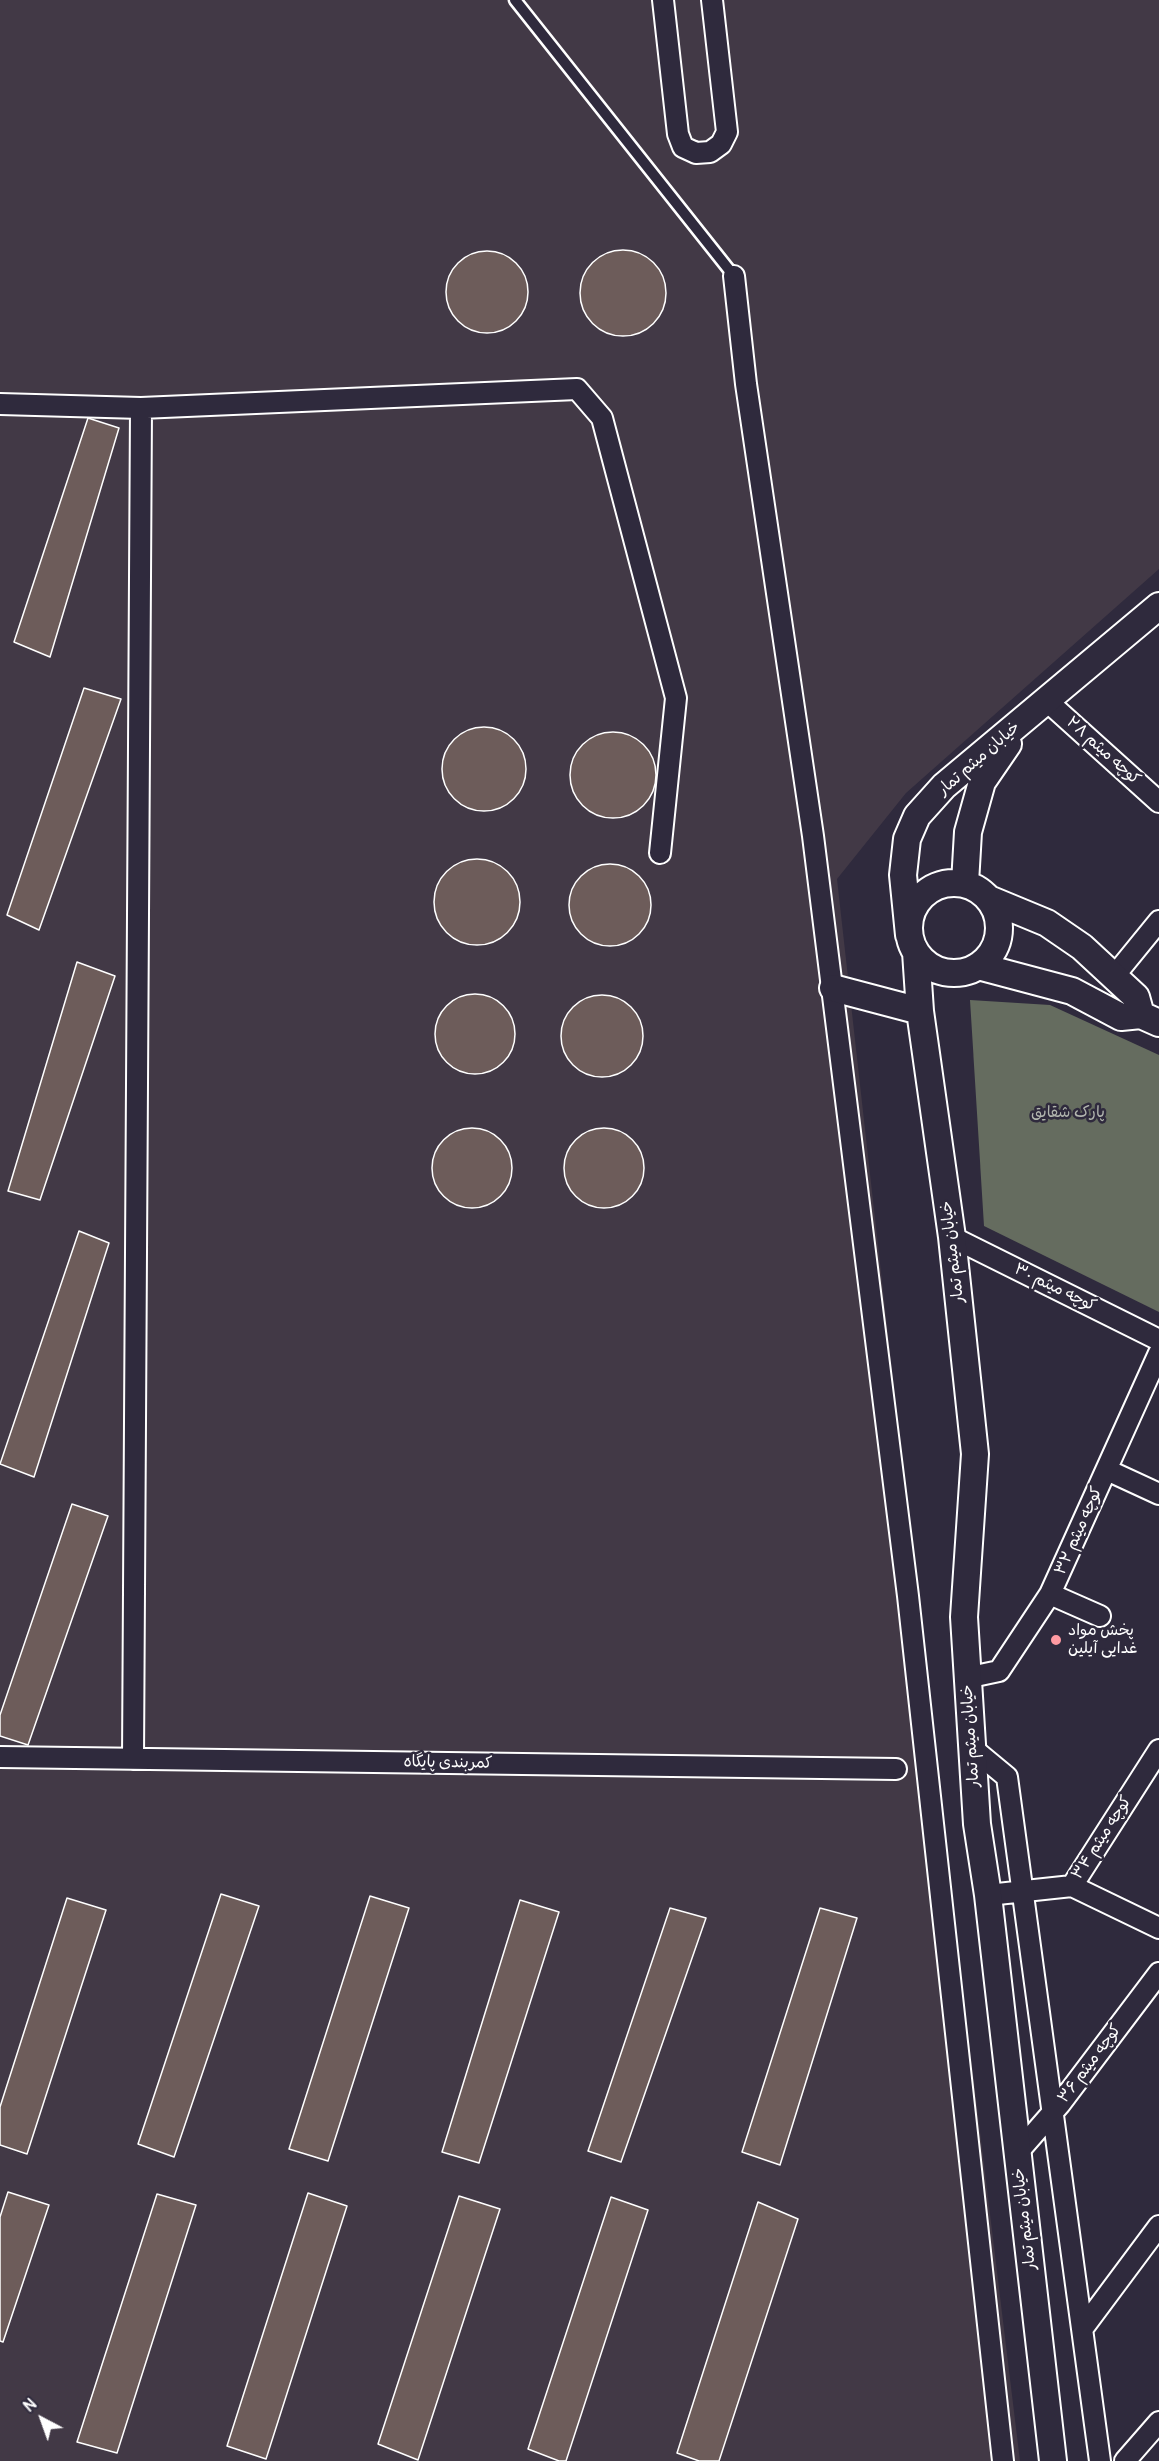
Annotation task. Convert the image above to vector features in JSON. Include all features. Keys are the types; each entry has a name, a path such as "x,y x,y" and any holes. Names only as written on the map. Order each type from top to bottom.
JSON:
{"street":[{"path":"663,0 678,135 683,147 696,153 710,152 721,144 727,132 712,0"},
{"path":"735,276 746,384 813,836 833,988 908,1596 1003,2461"},
{"path":"0,404 141,408 577,389 602,418 676,698 660,853"},
{"path":"133,1759 141,408"},
{"name":"خیابان میثم تمار","path":"1053,2461 988,1895 977,1824 966,1678 964,1617 975,1454 952,1237 903,875 908,839 917,816 944,786 1159,606"},
{"name":"کوچه میثم ۲۸","path":"1047,701 1159,802"},
{"name":"خیابان میثم تمار","path":"965,883 968,832 982,782 1025,719"},
{"path":"947,883 965,883 989,899 1047,923 1082,947 1115,975 1136,997 1150,1019 1121,1017 1072,991 970,969 944,972 928,965 913,943 910,917 918,901 931,889 947,883"},
{"path":"833,988 920,1011 940,988 991,954 999,938 999,920 989,899"},
{"path":"1115,975 1159,921"},
{"name":"کوچه میثم ۳۰","path":"952,1237 1159,1340"},
{"name":"کوچه میثم ۳۲","path":"966,1678 999,1671 1050,1594 1159,1353"},
{"path":"1107,1470 1159,1494"},
{"path":"1050,1594 1100,1616"},
{"path":"972,1748 1006,1777 1100,2461"},
{"name":"کوچه میثم ۳۴","path":"988,1895 1072,1886 1159,1750"},
{"name":"کمربندی پایگاه","path":"0,1757 896,1769"},
{"path":"1072,1886 1159,1928"},
{"name":"کوچه میثم ۳۶","path":"1018,2152 1053,2112 1159,1973"},
{"path":"1083,2328 1157,2232"},
{"path":"1125,2461 1159,2422"}],"lane":[{"path":"515,0 735,276"}],"shaded area":[{"path":"0,0 1159,0 1159,569 906,793 837,879 944,1835 1020,2461 0,2461"}],"green space":[{"name":"پارک شقایق","path":"970,1000 1050,1005 1159,1055 1159,1312 984,1226"}],"building":[{"path":"623,250 647,257 659,269 666,293 659,317 647,329 623,336 599,329 587,317 580,293 587,269 599,257"},
{"path":"487,251 503,254 516,263 525,276 528,292 525,308 516,321 503,330 487,333 471,330 458,321 449,308 446,292 449,276 458,263 471,254"},
{"path":"88,418 119,428 50,657 14,642"},
{"path":"84,688 121,699 39,930 7,915"},
{"path":"484,727 500,730 514,739 523,753 526,769 523,785 514,799 500,808 484,811 468,808 454,799 445,785 442,769 445,753 454,739 468,730"},
{"path":"613,732 629,736 643,745 652,759 656,775 652,791 643,805 629,814 613,818 597,814 583,805 574,791 570,775 574,759 583,745 597,736"},
{"path":"477,859 494,862 508,871 517,885 520,902 517,919 508,933 494,942 477,945 460,942 446,933 437,919 434,902 437,885 446,871 460,862"},
{"path":"602,864 618,864 633,871 644,882 651,897 648,921 639,934 618,946 602,946 587,939 576,928 569,913 569,897 576,882 587,871"},
{"path":"77,962 115,976 40,1200 8,1191"},
{"path":"475,994 490,997 503,1006 512,1019 515,1034 512,1049 503,1062 490,1071 475,1074 460,1071 447,1062 438,1049 435,1034 438,1019 447,1006 460,997"},
{"path":"602,995 618,998 631,1007 640,1020 643,1036 640,1052 631,1065 618,1074 602,1077 586,1074 573,1065 564,1052 561,1036 564,1020 573,1007 586,998"},
{"path":"472,1128 487,1131 500,1140 509,1153 512,1168 509,1183 500,1196 487,1205 472,1208 457,1205 444,1196 435,1183 432,1168 435,1153 444,1140 457,1131"},
{"path":"604,1128 619,1131 632,1140 641,1153 644,1168 641,1183 632,1196 619,1205 604,1208 589,1205 576,1196 567,1183 564,1168 567,1153 576,1140 589,1131"},
{"path":"79,1231 109,1243 34,1477 0,1464"},
{"path":"72,1504 108,1516 28,1745 0,1736 0,1715"},
{"path":"221,1894 259,1906 174,2157 138,2144"},
{"path":"370,1896 409,1908 328,2161 289,2149"},
{"path":"67,1898 106,1910 27,2154 0,2145 0,2107"},
{"path":"520,1900 559,1912 479,2163 442,2152"},
{"path":"670,1908 706,1918 621,2162 588,2151"},
{"path":"820,1908 857,1918 780,2165 742,2152"},
{"path":"8,2192 49,2205 3,2342 0,2341 0,2217"},
{"path":"308,2193 347,2206 266,2459 227,2446"},
{"path":"157,2194 196,2205 117,2453 77,2442"},
{"path":"459,2196 500,2209 418,2460 378,2444"},
{"path":"611,2197 648,2210 566,2461 559,2461 528,2449"},
{"path":"758,2202 798,2219 719,2461 699,2461 677,2453"}],"place":[{"name":"پخش مواد غدایی آیلین","path":"1056,1640"}]}
